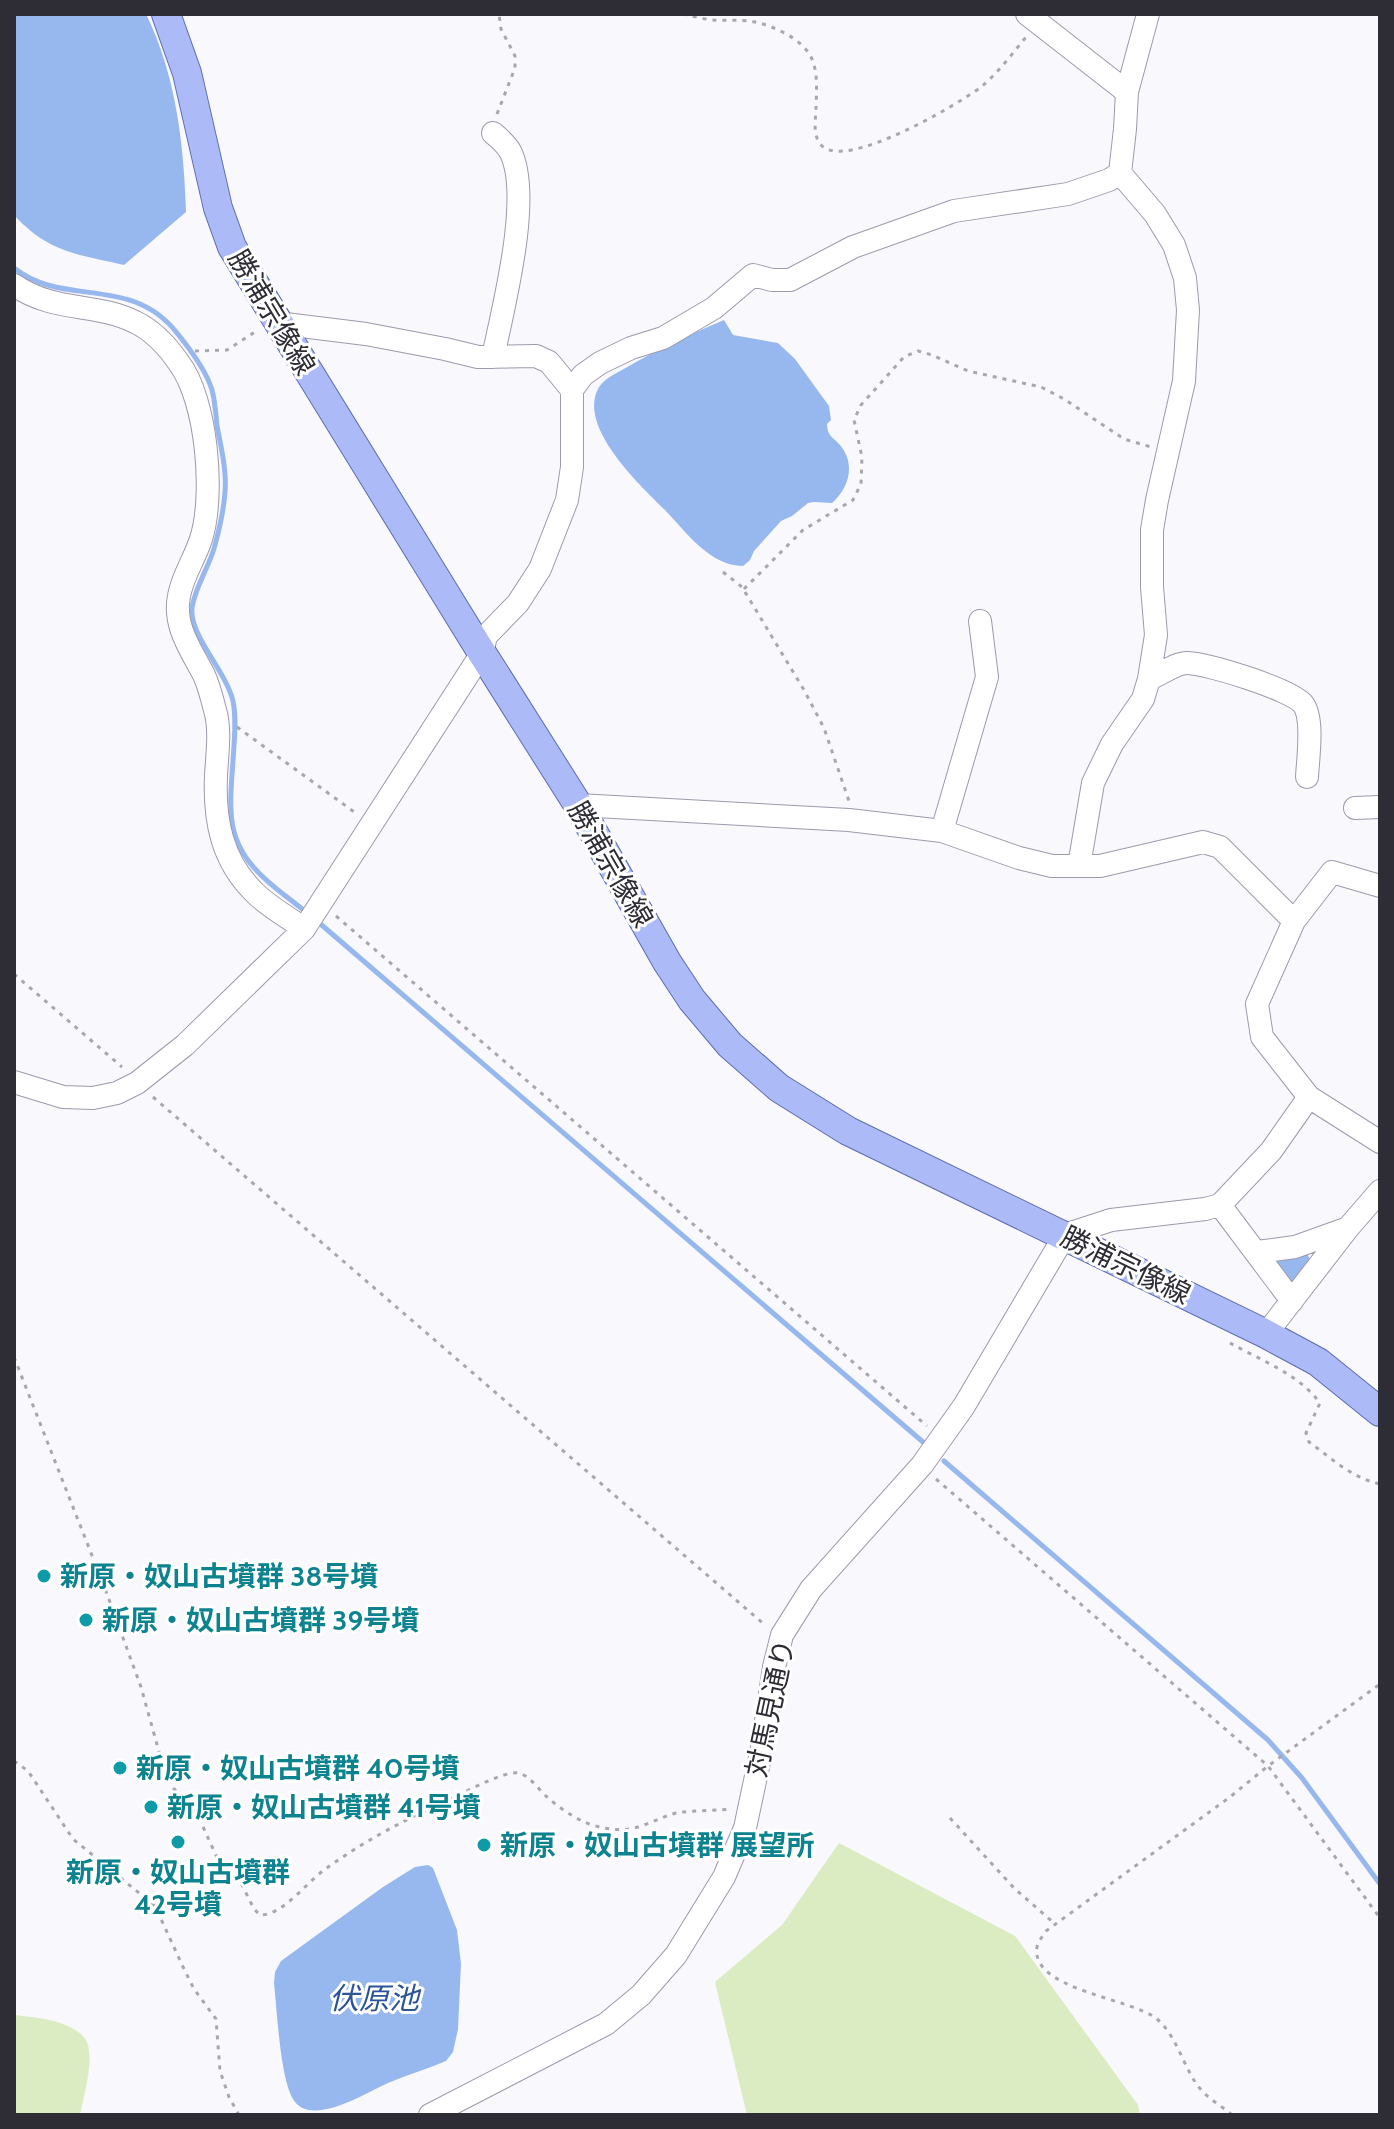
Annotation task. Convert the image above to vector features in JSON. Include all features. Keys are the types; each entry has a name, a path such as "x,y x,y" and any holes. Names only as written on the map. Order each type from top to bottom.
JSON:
{"main road":[{"name":"勝浦宗像線","path":"166,14 187,73 218,208 232,247 578,805 667,962 692,1000 740,1053 779,1088 848,1131 1266,1334 1318,1362 1380,1412"}],"street":[{"path":"1079,866 1093,783 1112,744 1143,699 1149,679 1156,635 1152,530 1184,381 1188,310 1185,278 1174,245 1155,214 1120,173 1127,92 1148,14"},
{"path":"1037,17 1127,92"},
{"path":"493,133 509,148 518,171 518,219 493,357"},
{"path":"14,1082 63,1097 93,1098 117,1093 137,1083 185,1045 312,916 482,653 486,636 518,603 540,569 567,500 572,467 572,390 583,375 631,348 663,338 714,308 753,275 772,280 790,280 853,247 954,211 1068,194 1120,173"},
{"path":"14,285 37,298 60,305 110,313 133,321 147,329 179,363 192,383 208,473 208,509 201,539 179,595 178,619 184,639 206,679 217,714 216,818 221,840 234,868 255,893 312,916"},
{"path":"277,323 366,334 478,357 536,356 549,362 572,390"},
{"path":"942,831 987,677 980,621"},
{"path":"1149,679 1186,662 1291,694 1304,705 1309,723 1307,777"},
{"path":"578,805 849,820 942,831 1052,866 1100,866 1203,842 1220,847 1294,921"},
{"path":"1355,808 1380,807"},
{"path":"1380,886 1332,872 1294,921 1257,1004 1262,1037 1309,1097 1380,1142"},
{"path":"1065,1235 1111,1220 1220,1205 1271,1151 1309,1097"},
{"path":"1266,1334 1380,1191"},
{"path":"1220,1205 1292,1301"},
{"path":"1257,1252 1295,1247 1348,1228"},
{"name":"対馬見通り","path":"430,2115 606,2024 641,1995 676,1955 724,1877 745,1828 782,1635 811,1589 922,1465 964,1406 1065,1235"}],"path":[{"path":"493,133 515,68 515,56 501,29 499,14"},
{"path":"683,14 712,20 756,22 797,41 811,57 816,79 815,130 818,142 825,150 838,153 869,147 963,99 982,86 1002,65 1037,17"},
{"path":"179,363 195,351 227,350 263,327 277,323"},
{"path":"744,589 803,530 853,500 861,484 862,457 854,420 861,405 904,357 918,351 968,371 1041,387 1124,439 1158,449 1169,448"},
{"path":"723,572 744,589 824,728 850,803 849,820"},
{"path":"217,714 373,824"},
{"path":"312,916 941,1438"},
{"path":"14,974 761,1623 782,1635"},
{"path":"1224,1340 1291,1376 1314,1394 1320,1403 1306,1433 1309,1442 1353,1474 1380,1484"},
{"path":"14,1357 110,1601 172,1787 195,1809 219,1862 238,1877 260,1915 270,1915 280,1909 323,1871 380,1833 501,1776 523,1774 567,1812 604,1828 626,1830 680,1812 716,1811 750,1805"},
{"path":"922,1465 1268,1766 1380,1918"},
{"path":"1232,2115 1202,2091 1155,2017 1057,1980 1039,1960 1038,1942 1055,1924 1380,1684"},
{"path":"14,1761 28,1771 73,1839 155,1906 194,1989 216,2019 220,2071 239,2115"},
{"path":"950,1818 1014,1888 1055,1924"}],"green space":[{"path":"839,1843 1015,1936 1138,2105 1140,2115 747,2115 715,1982 782,1925"},
{"path":"14,2015 67,2025 84,2037 89,2062 80,2115 14,2115"}],"water":[{"path":"14,14 146,14 165,61 171,86 183,161 186,212 124,265 52,245 14,215"},
{"path":"724,320 733,335 778,343 795,359 829,406 831,420 827,424 828,431 845,452 849,468 843,490 832,503 808,503 781,521 743,566 709,554 641,486 603,436 596,419 594,402 605,380 664,347"},
{"path":"1305,1250 1310,1259 1292,1288 1272,1263"},
{"name":"伏原池","path":"428,1865 433,1868 457,1930 461,1964 458,2029 453,2052 446,2061 339,2106 312,2110 301,2107 293,2099 282,2060 275,1972 281,1961 383,1887 415,1867"}],"waterway":[{"path":"14,268 33,280 54,287 118,297 159,315 187,346 209,382 224,462 225,492 215,545 194,600 193,619 233,701 235,731 231,804 238,843 255,869 306,912"},
{"path":"317,921 923,1442"},
{"path":"944,1461 1268,1740 1302,1778 1380,1884"}],"place":[{"name":"新原・奴山古墳群 38号墳","path":"44,1576"},
{"name":"新原・奴山古墳群 39号墳","path":"86,1620"},
{"name":"新原・奴山古墳群 40号墳","path":"120,1768"},
{"name":"新原・奴山古墳群 41号墳","path":"151,1807"},
{"name":"新原・奴山古墳群 42号墳","path":"178,1842"},
{"name":"新原・奴山古墳群 展望所","path":"484,1845"}]}
